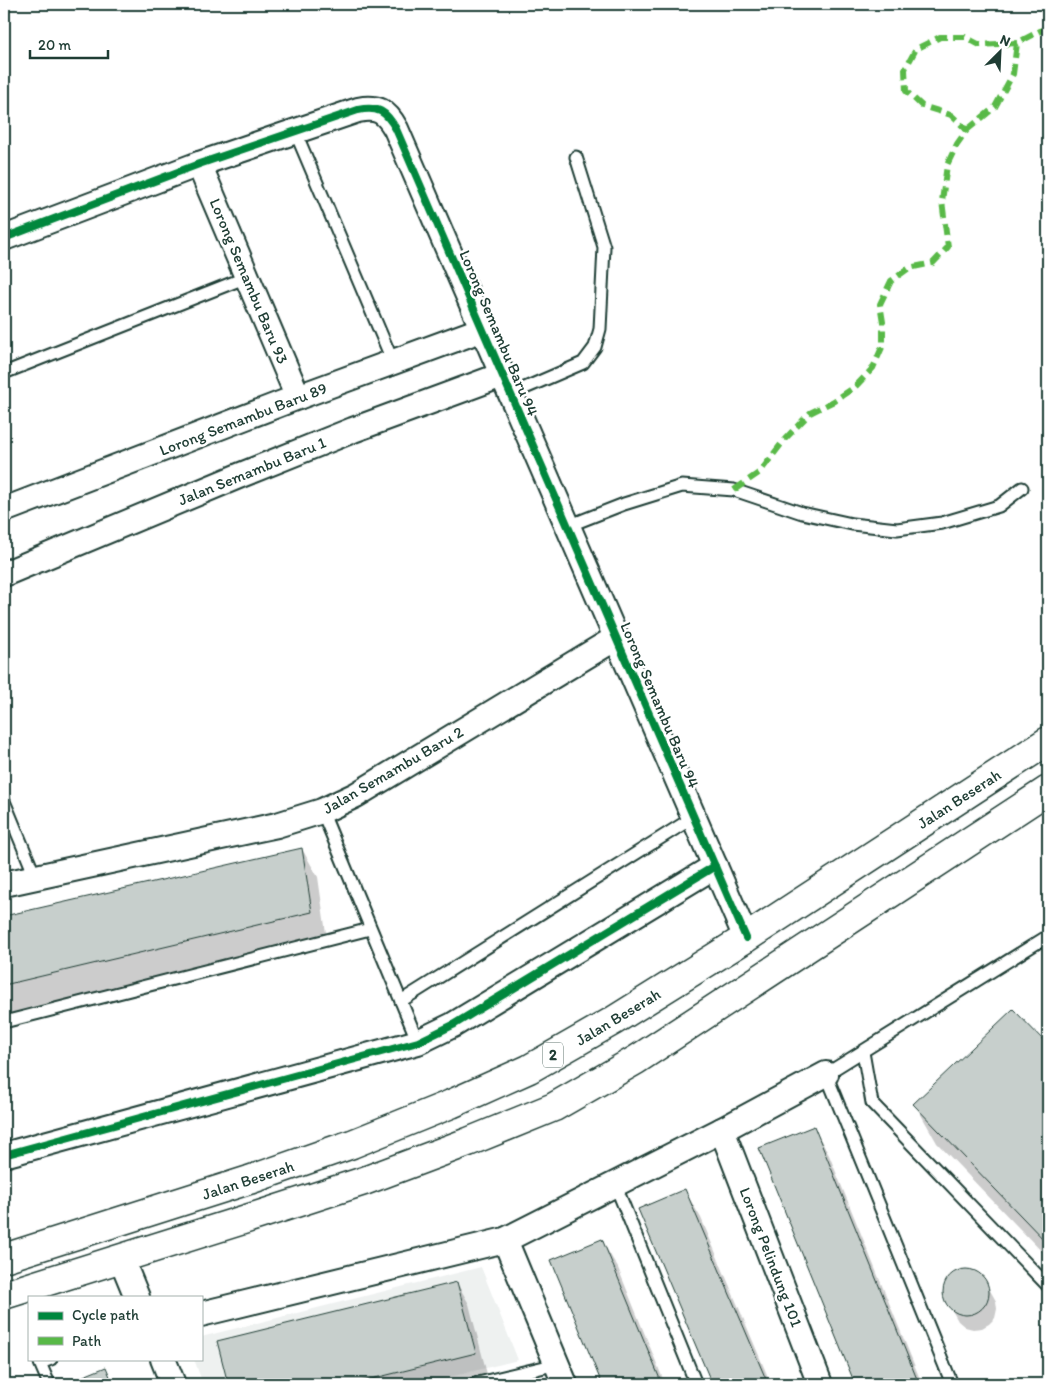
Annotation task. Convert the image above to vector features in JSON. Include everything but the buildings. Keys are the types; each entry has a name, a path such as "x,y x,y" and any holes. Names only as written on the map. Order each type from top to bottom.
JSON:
{"highway":[{"name":"Jalan Beserah","path":"4,1258 249,1180 352,1144 450,1104 537,1064 613,1021 746,938 1048,741"},
{"path":"4,1295 258,1216 364,1180 468,1142 554,1107 636,1060 1048,790"}],"street":[{"name":"Lorong Semambu Baru 94","path":"4,238 199,164 358,110 369,107 380,110 390,118 746,938"},
{"name":"Lorong Semambu Baru 93","path":"199,164 298,397"},
{"name":"Lorong Semambu Baru 89","path":"4,510 298,397 483,329"},
{"name":"Jalan Semambu Baru 1","path":"4,574 353,430 507,384"},
{"name":"Jalan Semambu Baru 2","path":"4,884 34,876 277,826 322,811 356,795 616,638"},
{"path":"4,1154 418,1042 453,1025 715,866"},
{"path":"202,1314 505,1240 722,1130 826,1074"},
{"name":"Lorong Pelindung 101","path":"722,1130 820,1384"},
{"path":"505,1240 561,1374"},
{"path":"121,1258 137,1296"},
{"path":"162,1360 173,1384"}],"lane":[{"path":"295,131 394,362"},
{"path":"507,384 583,363 595,347 600,329 604,247 576,157"},
{"path":"4,373 247,277"},
{"path":"568,526 624,504 682,486 734,490 802,512 852,524 897,529 942,524 999,506 1022,488"},
{"path":"4,801 34,876"},
{"path":"322,811 418,1042"},
{"path":"401,1001 694,817"},
{"path":"4,1022 370,929"},
{"path":"952,1384 826,1074 1048,936"},
{"path":"863,1052 872,1103 1048,1286"},
{"path":"615,1184 696,1384"},
{"path":"48,1360 40,1363 49,1384"},
{"path":"474,1384 561,1374"}],"shaded area":[{"path":"481,1267 518,1360 421,1384 203,1384 194,1360 202,1360 202,1337"}],"marked path":[{"path":"734,490 760,472 785,439 810,413 834,401 855,387 873,368 883,345 883,322 880,304 891,281 909,268 933,263 948,247 942,201 947,165 957,144 967,130 951,115 922,106 906,91 905,69 916,49 940,37 965,37 980,45 1017,43 1048,27"},
{"path":"967,130 995,107 1013,74 1017,43"}],"cycle path":[{"path":"4,238 199,164 358,110 371,109 385,114 396,129 746,938"},
{"path":"4,1155 418,1042 453,1025 715,866"}]}
